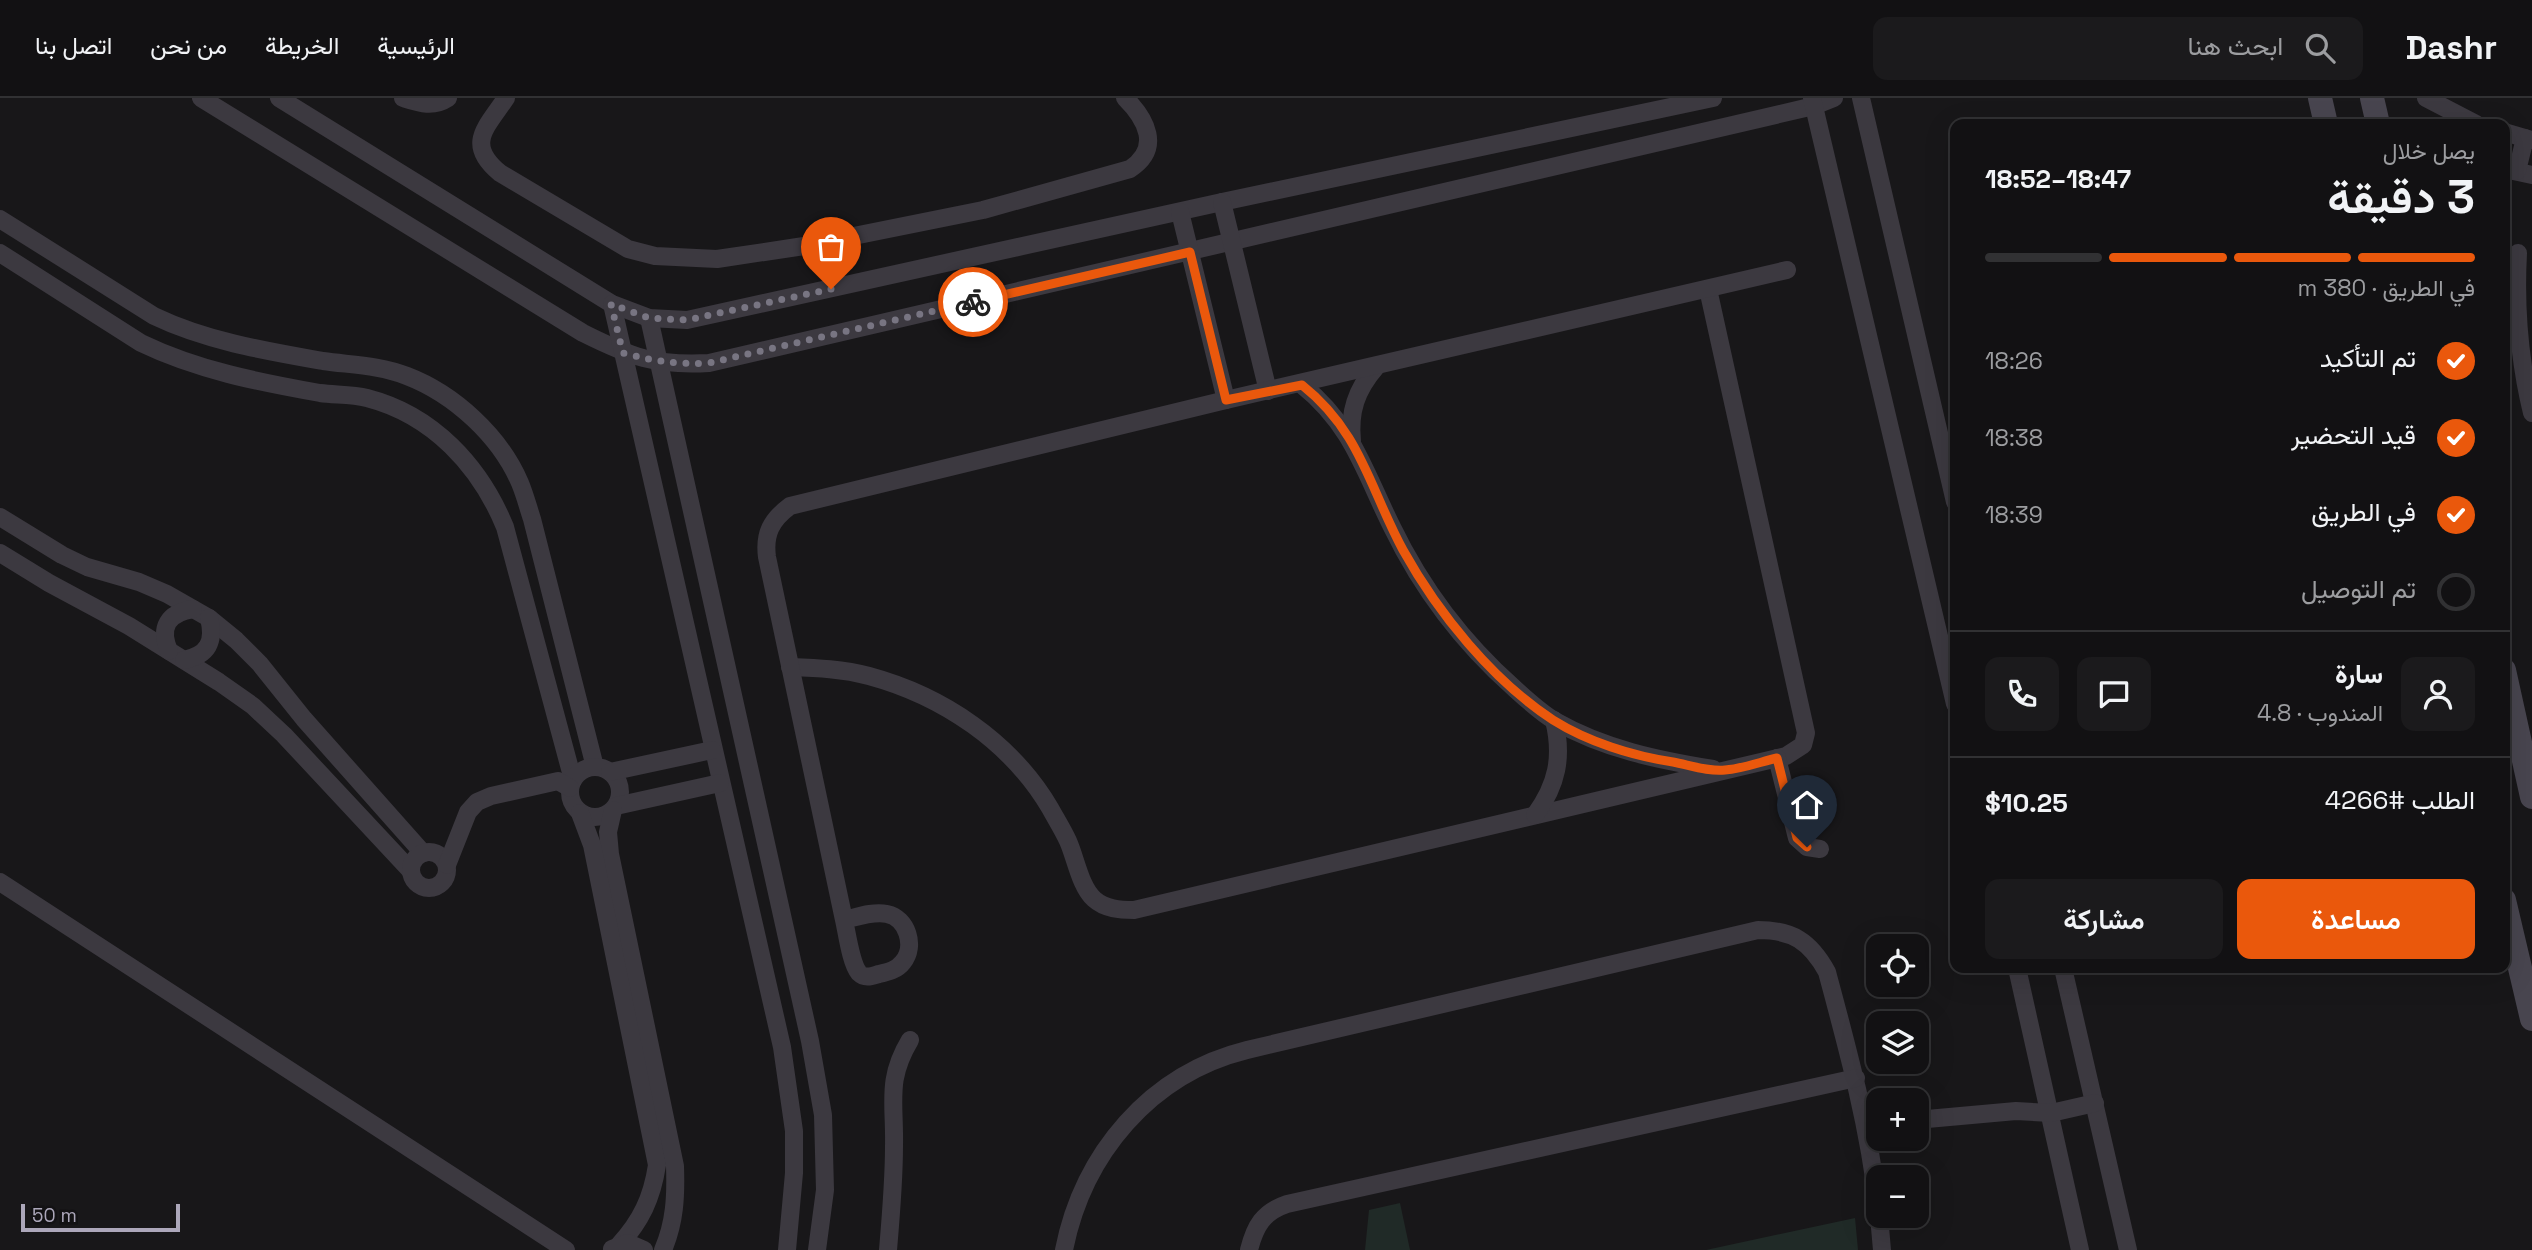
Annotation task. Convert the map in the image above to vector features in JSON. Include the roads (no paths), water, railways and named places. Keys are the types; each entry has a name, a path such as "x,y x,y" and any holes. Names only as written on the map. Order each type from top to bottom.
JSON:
{"street":[{"path":"201,98 583,333 623,353 659,362 709,363 1190,252 1834,98"},
{"path":"279,98 611,304 649,318 687,320 1222,202 1713,98"},
{"path":"403,98 423,105 441,103 448,98"},
{"path":"506,98 481,135 481,150 487,162 500,173 628,249 655,256 717,259 804,246 983,209 1130,169 1140,163 1147,148 1148,131 1143,119 1125,98"},
{"path":"1861,98 1950,481"},
{"path":"2320,98 2325,119"},
{"path":"2372,98 2377,119"},
{"path":"2426,98 2464,119"},
{"path":"1813,102 1950,683"},
{"path":"2510,134 2528,139 2518,172"},
{"path":"1222,202 1268,391"},
{"path":"1180,212 1226,400"},
{"path":"0,219 154,316 176,327 216,340 325,361 369,365 394,372 442,394 473,418 499,448 519,482 532,519 582,716 603,770 615,778 620,792 602,855"},
{"path":"26,235 7,257 153,349 208,370 321,393 366,398 400,410 431,428 458,451 481,479 495,502 505,527 558,723 572,784 571,801 602,855 666,1166 676,1194 674,1217 663,1250"},
{"path":"2518,253 2518,341 2532,413"},
{"path":"844,920 765,542 769,528 778,515 790,506 1226,400 1302,385 1787,270"},
{"path":"98,315 111,288"},
{"path":"790,667 830,668 867,675 904,687 938,703 970,723 1009,756 1049,805 1067,839 1086,888 1094,899 1106,907 1120,911 1796,752 1806,733 1708,289"},
{"path":"611,304 782,1047 794,1131 794,1173 787,1250"},
{"path":"649,318 810,1041 823,1115 825,1190 817,1250"},
{"path":"208,370 216,340"},
{"path":"321,393 325,361"},
{"path":"1352,441 1351,425 1355,401 1365,380 1376,367"},
{"path":"1302,385 1330,410 1352,441 1402,548 1435,601 1496,672 1554,720 1598,741 1636,754 1723,771"},
{"path":"0,517 62,555 99,571 139,582 201,614 236,640 260,664 304,719 423,853"},
{"path":"505,527 532,519"},
{"path":"0,553 219,681 253,706 284,735 411,871 413,878 422,887 436,887 445,878 447,865 468,812 477,802 491,796 558,781 572,784"},
{"path":"49,583 62,555"},
{"path":"182,611 201,614 212,629 211,641 205,651 195,658 177,656 164,640 165,628 171,618 182,611"},
{"path":"535,639 561,632"},
{"path":"2510,697 2532,797"},
{"path":"558,723 582,716"},
{"path":"284,735 304,719"},
{"path":"1535,815 1547,799 1559,760 1559,740 1554,720"},
{"path":"572,784 582,771 603,770 712,750"},
{"path":"1777,758 1797,838 1807,847 1820,849"},
{"path":"580,813 600,817 614,808 720,783"},
{"path":"364,821 382,807"},
{"path":"411,871 414,860 423,853 438,854 447,865"},
{"path":"0,882 566,1250"},
{"path":"2510,926 2532,1019"},
{"path":"1063,1250 1080,1193 1105,1149 1138,1110 1177,1078 1200,1066 1247,1050 1758,930 1791,934 1806,943 1818,956 1827,972 1866,1107"},
{"path":"2018,973 2080,1250"},
{"path":"2064,973 2128,1250"},
{"path":"888,1250 893,1200 892,1086 899,1062 910,1040"},
{"path":"782,1047 810,1041"},
{"path":"1250,1250 1258,1223 1275,1208 1287,1203 1856,1078"},
{"path":"1929,1119 2016,1111 2051,1113 2095,1103"},
{"path":"615,1247 634,1228 646,1209 666,1166"},
{"path":"1880,1228 1882,1250"},
{"path":"615,1247 628,1243 644,1250"}]}
